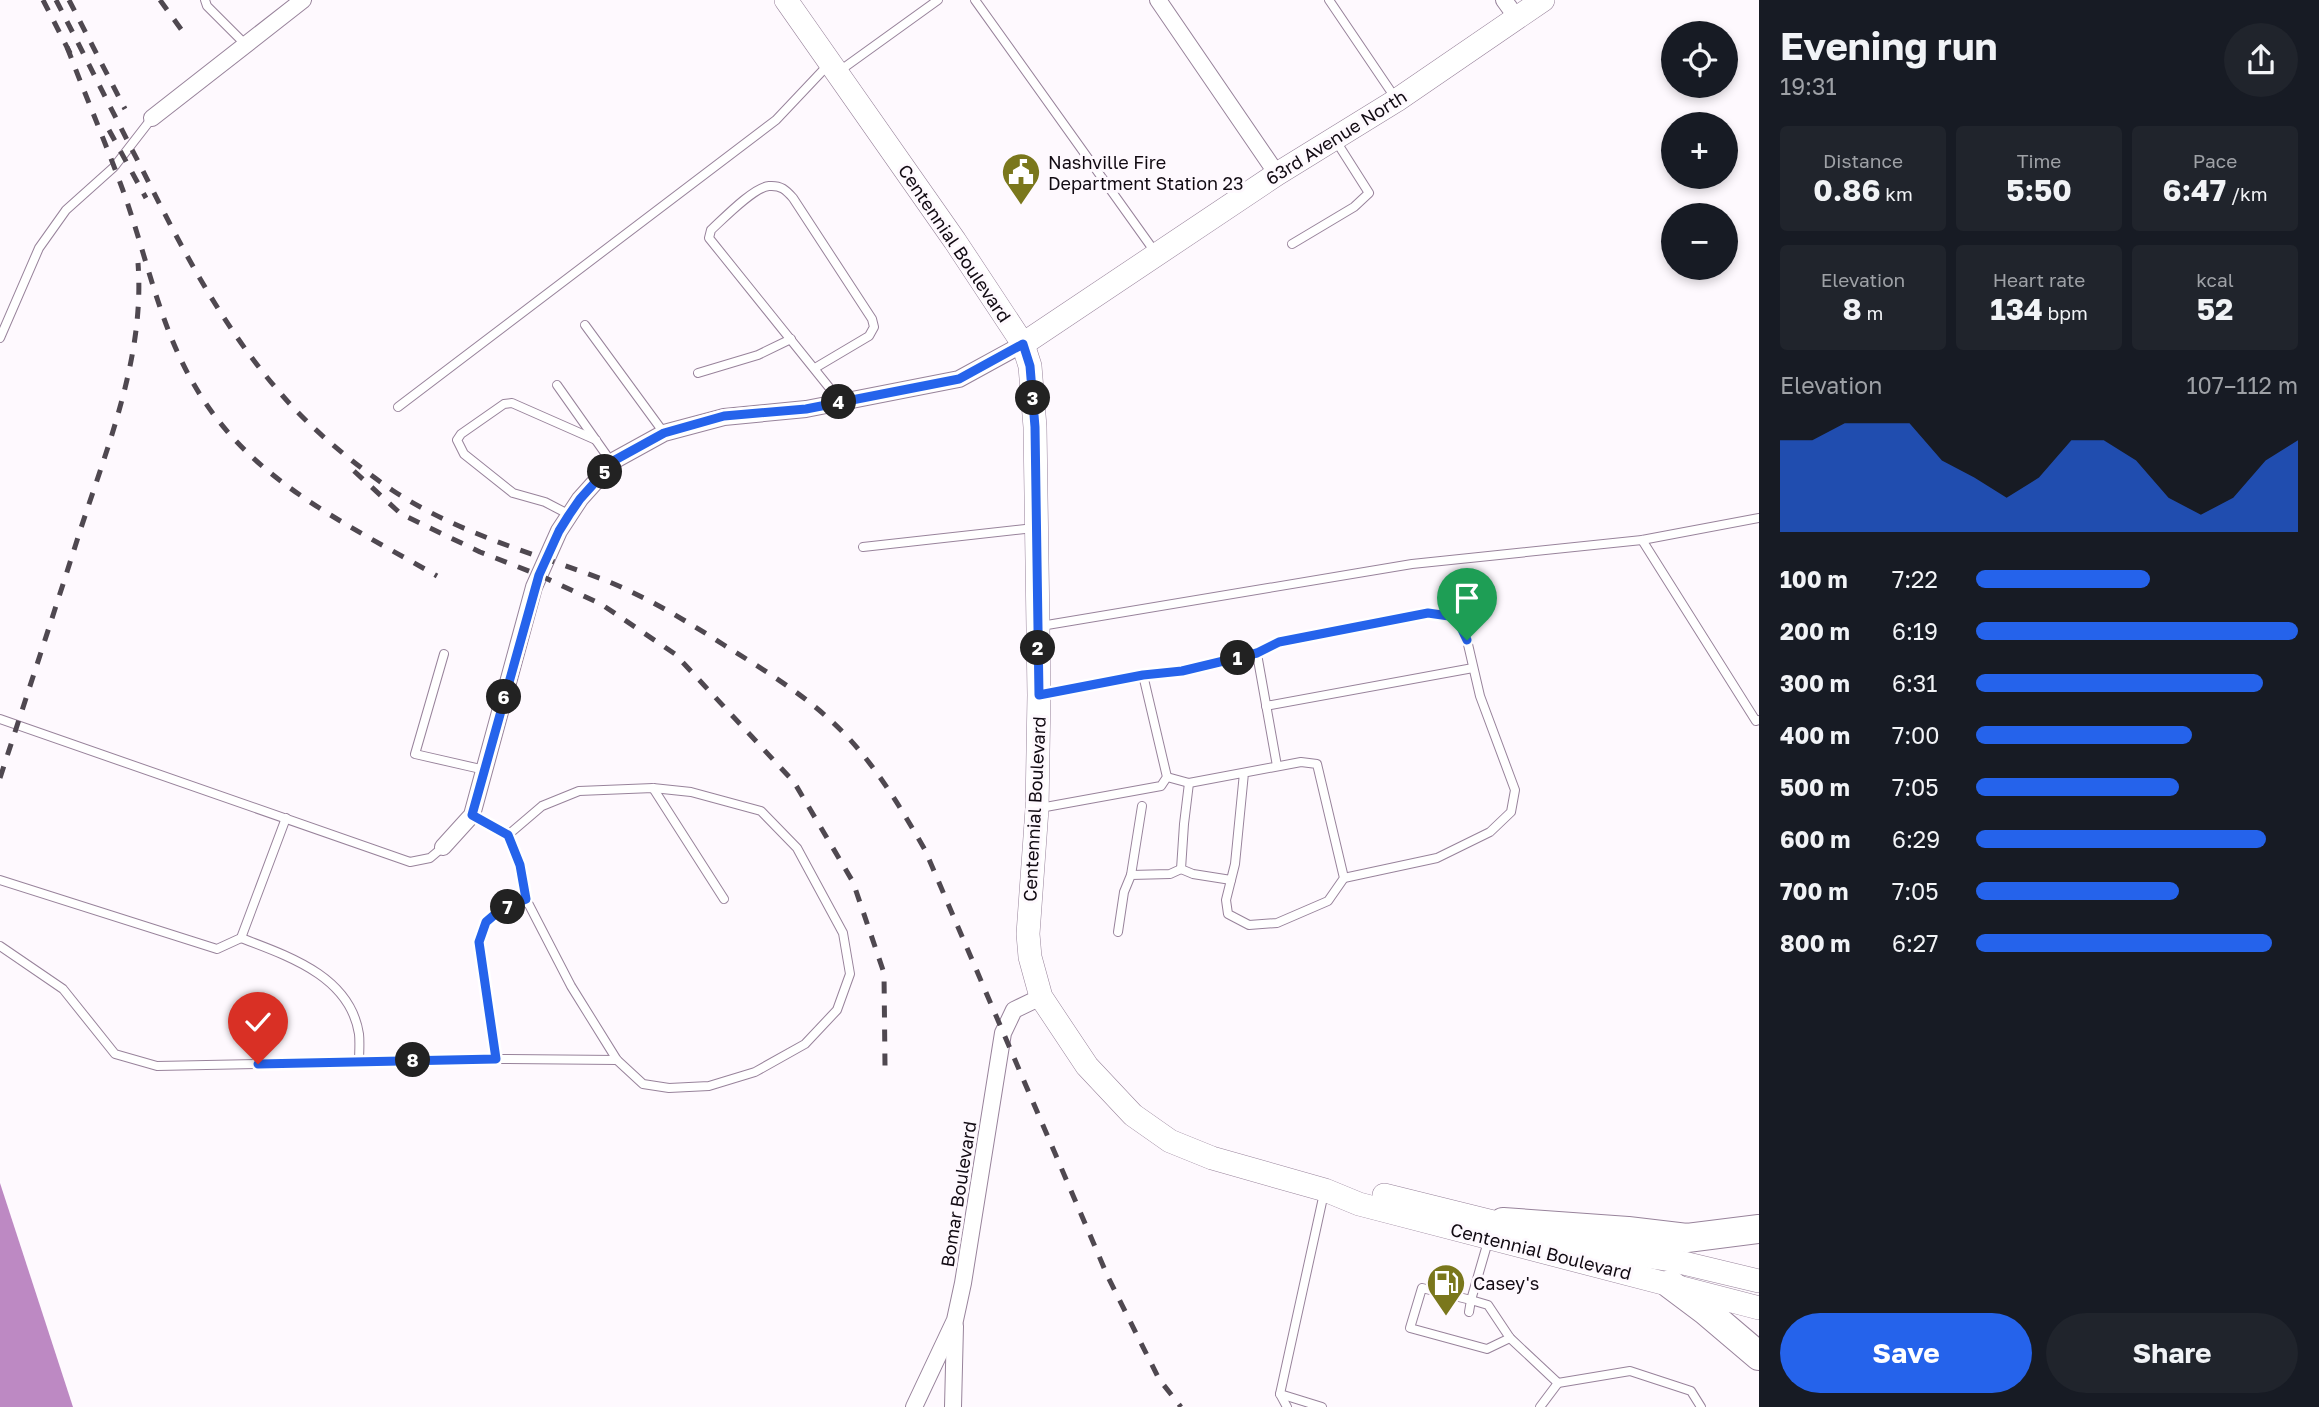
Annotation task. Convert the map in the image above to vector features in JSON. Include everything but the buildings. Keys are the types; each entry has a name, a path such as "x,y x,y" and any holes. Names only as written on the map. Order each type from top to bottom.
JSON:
{"highway":[{"path":"1495,1227 1628,1231 1687,1238 1759,1229"},
{"path":"1670,1284 1759,1356"}],"main road":[{"name":"63rd Avenue North","path":"1023,344 1277,174 1397,100 1510,9 1543,0"},
{"name":"Centennial Boulevard","path":"791,2 833,68 955,241 1023,344 1030,366 1035,427 1039,695 1037,809 1028,934 1030,957 1041,998 1087,1066 1133,1115 1170,1141 1212,1158 1325,1190 1359,1205 1671,1260 1759,1281"},
{"name":"Centennial Boulevard","path":"1495,1227 1670,1284 1759,1308"}],"street":[{"path":"152,118 303,0"},
{"path":"1158,0 1277,174"},
{"path":"443,848 472,815 534,587 569,515 612,463 664,433 724,416 806,409 959,379 1023,344"},
{"name":"Bomar Boulevard","path":"914,1407 955,1320 1003,1033 1014,1010 1041,998"},
{"path":"953,1407 955,1320"}],"lane":[{"path":"205,0 207,6 246,45"},
{"path":"398,407 776,120 833,68 938,0"},
{"path":"975,0 1157,255"},
{"path":"1329,0 1397,100"},
{"path":"0,338 39,248 66,210 114,167 152,118"},
{"path":"1292,244 1354,207 1369,194 1335,138"},
{"path":"815,368 869,337 874,327 872,319 793,198 786,190 762,187 733,210 709,235 840,401"},
{"path":"585,325 664,433"},
{"path":"698,373 758,355 791,339"},
{"path":"557,385 612,463"},
{"path":"569,515 545,502 513,493 464,454 458,447 457,440 461,434 504,404 512,403 596,440"},
{"path":"1038,626 1412,564 1643,540 1759,518"},
{"path":"863,547 1037,527"},
{"path":"1643,540 1756,721 1759,720"},
{"path":"1039,695 1143,675 1182,671 1257,653 1279,642 1428,613 1456,617 1467,640 1480,696 1515,790 1511,812 1490,832 1437,858 1344,878 1328,901 1277,923 1249,925 1228,914 1226,900 1231,880 1244,773"},
{"path":"1257,653 1277,766"},
{"path":"444,654 415,754 485,770"},
{"path":"1266,706 1473,668"},
{"path":"1037,809 1161,786 1167,777 1143,675"},
{"path":"0,719 410,862 430,858 443,848"},
{"path":"1167,777 1189,783 1301,762 1317,764 1344,878"},
{"path":"1181,869 1189,783"},
{"path":"472,815 508,835 520,865 526,899 571,986 617,1060 643,1084 669,1088 709,1086 755,1073 805,1044 837,1010 850,974 843,933 797,848 761,811 691,792 653,788 579,791 542,806 508,835"},
{"path":"653,788 724,899"},
{"path":"1118,932 1124,892 1131,875 1142,806"},
{"path":"0,880 217,949 241,938 286,818"},
{"path":"1131,875 1170,874 1181,869 1193,874 1231,880"},
{"path":"496,1059 479,942 486,922 500,910 526,899"},
{"path":"241,938 295,959 331,983 349,1006 359,1033 359,1062"},
{"path":"0,946 63,989 115,1054 157,1066 496,1059 617,1060"},
{"path":"1287,1407 1280,1394 1325,1190"},
{"path":"1469,1312 1495,1227"},
{"path":"1510,1338 1487,1349 1410,1328 1422,1288 1488,1305 1510,1338 1558,1383"},
{"path":"1445,1306 1449,1295"},
{"path":"1437,1335 1440,1324"},
{"path":"1461,1342 1464,1331"},
{"path":"1540,1407 1558,1383 1630,1371 1691,1391 1701,1407"},
{"path":"1280,1394 1322,1407"}],"shaded area":[{"path":"0,1183 73,1407 0,1407"}],"railway":[{"path":"43,0 71,55"},
{"path":"56,0 172,229 222,315 261,369 320,434 392,490 442,518 602,579 695,627 813,705 845,734 868,762 894,798 925,850 1108,1277 1159,1379 1181,1407"},
{"path":"69,0 125,109"},
{"path":"160,0 186,36"},
{"path":"67,47 125,196 166,324 193,384 212,412 235,440 280,481 357,531 437,576"},
{"path":"109,130 146,198"},
{"path":"0,778 113,433 136,332 138,263"},
{"path":"354,471 401,514 480,552 539,575 601,604 675,654 794,782 853,882 884,973 885,1066"}],"place":[{"name":"Nashville Fire Department Station 23","path":"1021,206"},
{"name":"Casey's","path":"1446,1317"}],"route":[{"path":"258,1064 496,1059 479,942 486,922 500,910 526,899 520,865 508,835 472,815 534,587 559,531 580,499 615,460 664,433 724,416 806,409 959,379 1023,344 1030,366 1035,427 1039,695 1143,675 1182,671 1257,653 1279,642 1428,613 1456,617 1467,640"}]}
